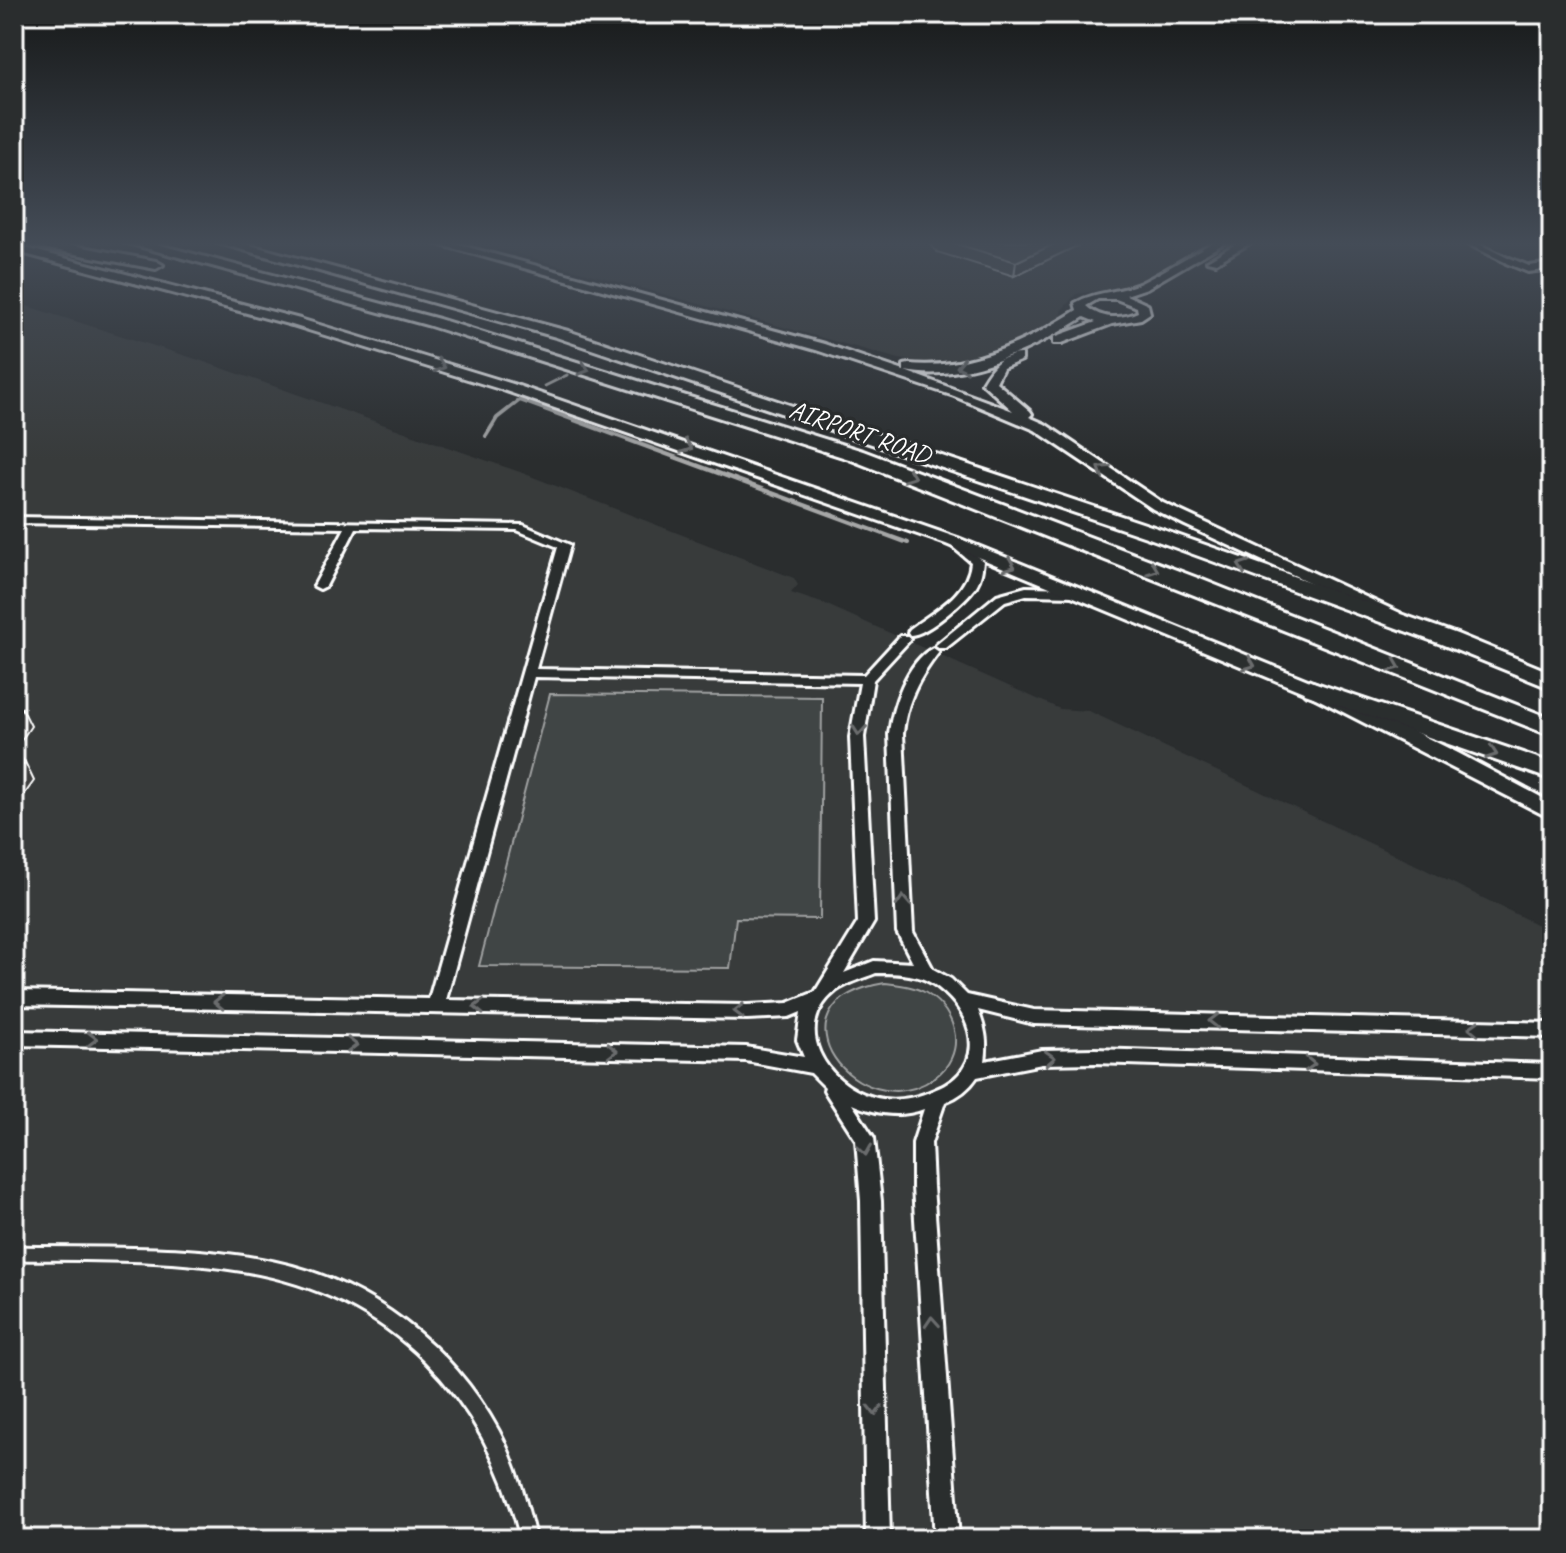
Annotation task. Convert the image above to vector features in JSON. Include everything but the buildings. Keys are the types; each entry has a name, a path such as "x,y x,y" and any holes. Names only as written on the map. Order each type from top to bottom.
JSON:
{"highway":[{"path":"398,314 441,324"},
{"name":"AIRPORT ROAD","path":"407,314 856,455 1192,584 1552,728"},
{"name":"AIRPORT ROAD","path":"490,314 562,334 882,440 1449,639 1552,682"},
{"path":"856,455 882,440"},
{"path":"1313,689 1552,772"}],"main road":[{"path":"267,314 508,387 952,541 1313,689 1451,757 1552,812"},
{"path":"701,314 925,372 966,367 1064,325 1079,314"},
{"path":"1092,314 1112,320"},
{"path":"1142,314 1082,330 998,366 989,383 1040,427 1169,512 1449,639"},
{"path":"820,347 959,393 1040,427"}],"street":[{"path":"14,520 519,527 564,545 436,1006"},
{"path":"320,586 352,525"},
{"path":"828,986 866,922 857,737 867,679 909,636 968,590 978,574 977,561 952,541"},
{"path":"927,974 905,932 897,712 910,679 938,648 1001,598 1026,591 1077,592"},
{"path":"528,673 867,679"},
{"path":"829,1083 852,1098 879,1107 908,1108 936,1101 957,1088 973,1070 980,1047 977,1023 966,1001 949,985 927,974 901,967 874,967 849,973 828,986 815,999 806,1020 805,1043 814,1066 829,1083 865,1138 871,1201 878,1539"},
{"path":"14,998 747,1012 789,1010 815,999"},
{"path":"966,1001 1034,1017 1552,1030"},
{"path":"14,1038 746,1054 814,1066"},
{"path":"973,1070 1042,1057 1095,1056 1552,1071"},
{"path":"936,1101 922,1143 922,1172 947,1539"}],"shaded area":[{"path":"14,314 54,314 196,359 520,472 794,578 798,585 791,593 825,604 1060,709 1089,711 1552,932 1552,1539 14,1539"},
{"path":"737,314 1062,314 1063,323 969,363 949,367 899,359"},
{"path":"550,694 822,697 820,919 736,918 730,968 479,966"},
{"path":"885,983 911,987 937,1001 946,1011 955,1034 955,1046 944,1069 934,1078 905,1090 877,1088 853,1077 834,1058 826,1036 829,1014 848,995"}],"waterway":[{"path":"545,386 567,375"},
{"path":"486,436 497,418 520,400 908,543"}],"tram line":[{"path":"14,1245 145,1246 242,1254 309,1270 375,1300 433,1344 481,1399 512,1456 537,1539"},
{"path":"14,1261 130,1262 216,1269 297,1286 345,1305 387,1331 424,1362 456,1399 482,1441 503,1488 519,1539"}]}
